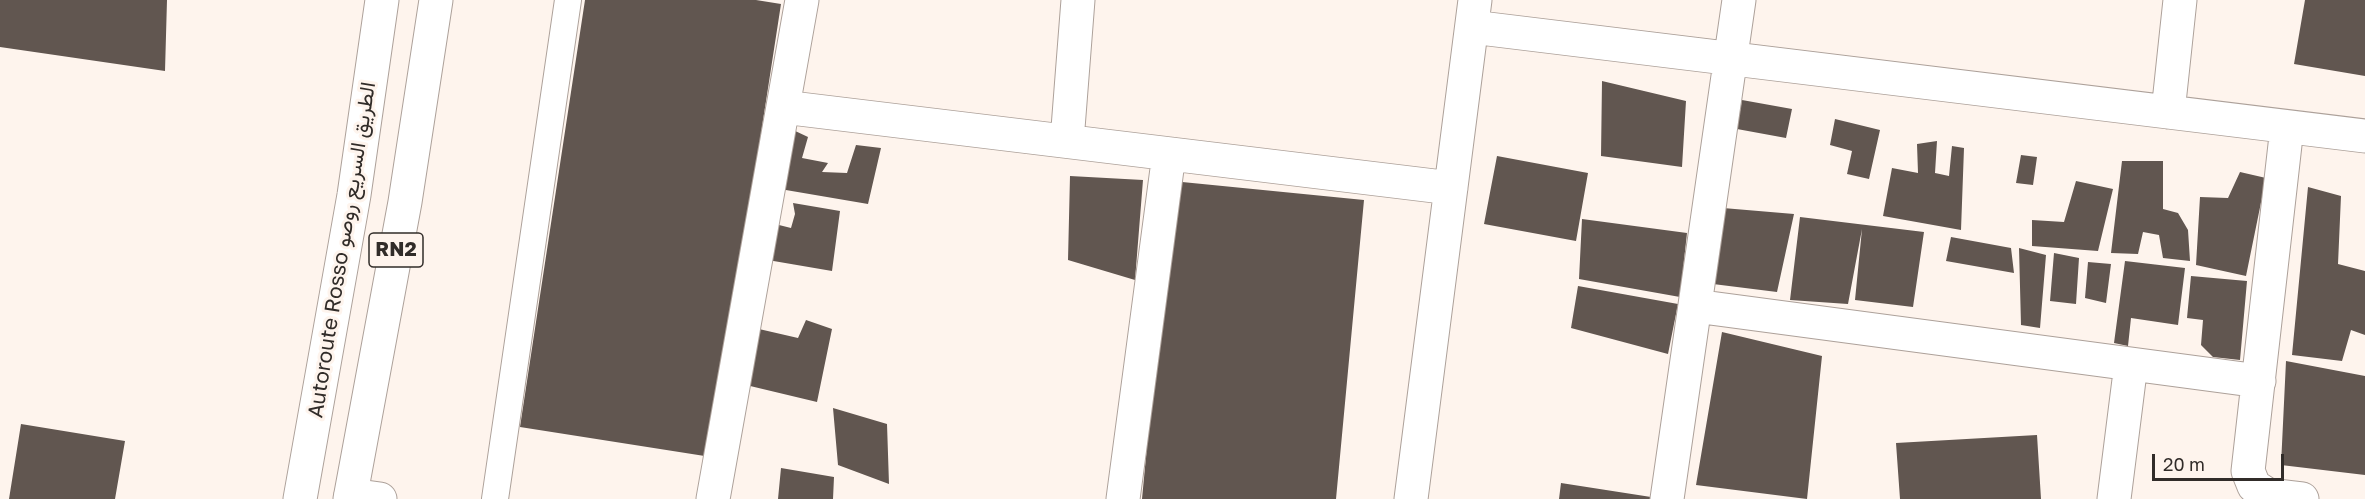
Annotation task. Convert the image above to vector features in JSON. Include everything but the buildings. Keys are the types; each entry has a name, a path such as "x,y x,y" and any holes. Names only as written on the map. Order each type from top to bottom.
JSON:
{"main road":[{"name":"Autoroute Rosso الطريق السريع روصو","path":"300,499 354,195 382,0"},
{"name":"RN2","path":"360,498 436,0"},
{"path":"713,499 802,0"},
{"path":"1067,141 1078,0"},
{"path":"1667,499 1739,0"},
{"path":"2169,112 2180,0"},
{"path":"1411,499 1474,14 1730,60 2365,136"},
{"path":"783,107 1451,188"},
{"path":"2287,127 2248,471 2254,486 2268,495 2302,499"},
{"path":"1123,499 1169,154"},
{"path":"1695,306 2259,381"},
{"path":"2114,499 2131,364"}],"lane":[{"path":"495,499 568,0"}]}
